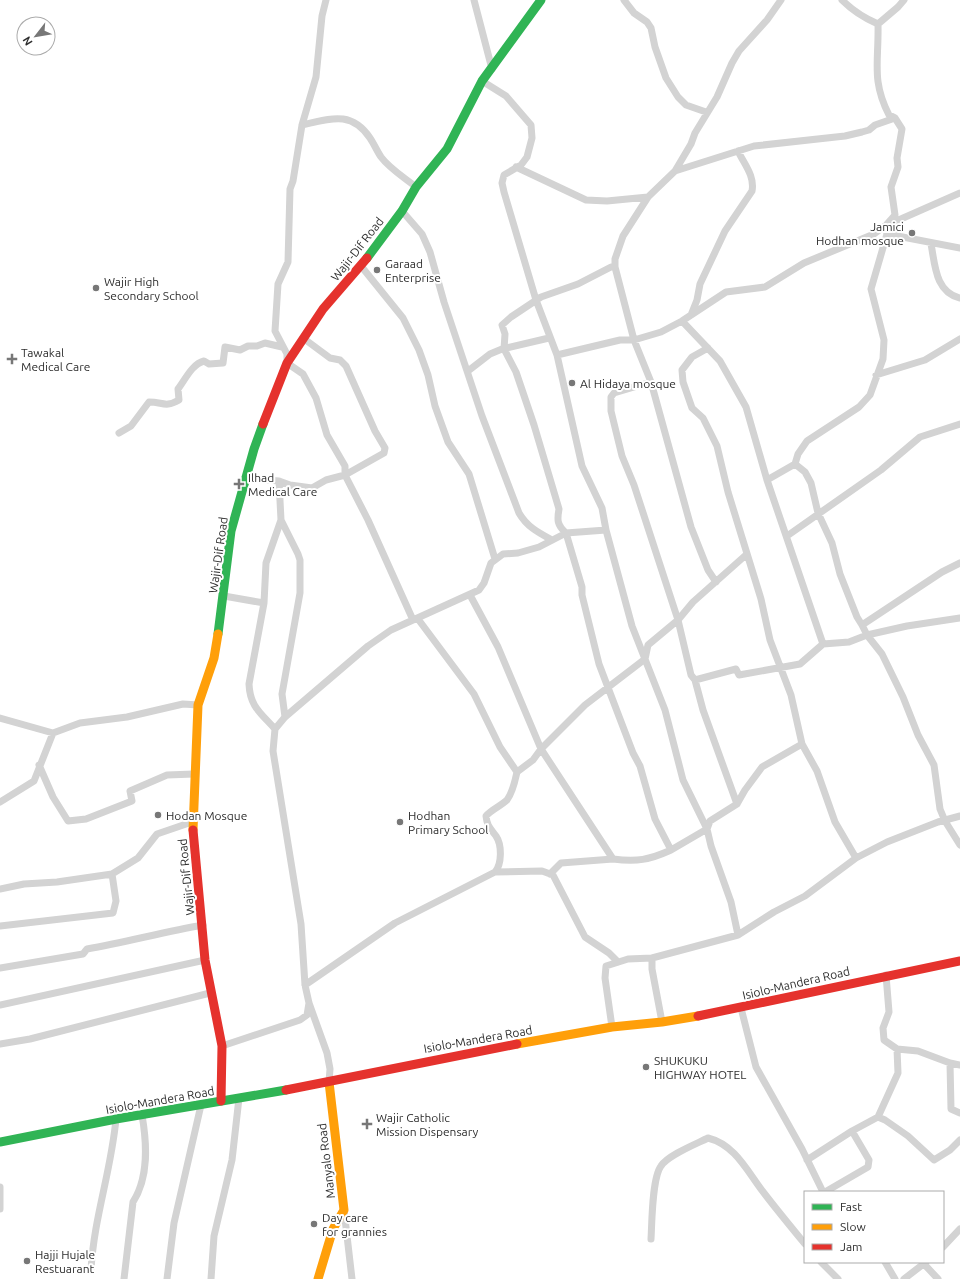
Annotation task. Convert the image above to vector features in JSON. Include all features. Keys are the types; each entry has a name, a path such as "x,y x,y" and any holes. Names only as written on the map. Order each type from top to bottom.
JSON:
{"main road":[{"name":"Wajir-Dif Road","path":"221,1101 222,1046 210,993 205,960 192,822 198,705 214,658 224,596 231,531 246,478 267,410 287,363 323,309 361,266 402,212 416,187 447,149 482,81 541,0"},
{"name":"Isiolo-Mandera Road","path":"0,1142 116,1119 329,1082 419,1062 612,1026 662,1022 741,1008 886,975 960,961"},
{"name":"Manyalo Road","path":"318,1279 333,1229 344,1210 329,1082"}],"street":[{"path":"326,0 322,16 316,77 302,125 293,181 290,190 288,262 278,284 275,331 282,348 287,354 287,363 302,374 316,398 327,435 345,466 344,475 368,520 416,620 474,694 500,747 517,772"},
{"path":"474,0 492,69"},
{"path":"624,0 634,13 647,22 651,28 655,47 666,78 678,98 686,105 706,112"},
{"path":"716,582 708,570 691,527 651,382 634,340 615,259 623,236 648,196 675,171 706,112 717,97 739,52 767,20 780,0"},
{"path":"842,0 860,16 878,24"},
{"path":"557,355 620,340 634,340 661,332 682,321 726,292 765,287 804,263 874,234 885,226 895,215 891,187 898,167 897,158 902,129 895,118 889,115 882,102 876,77 878,24 904,0"},
{"path":"482,81 506,96 531,125 532,138 527,157 521,165 504,175 502,183 536,300 549,338 557,355 582,466 602,508 606,530 632,626 665,710 683,780 707,828 711,846 731,902 738,935"},
{"path":"302,125 336,118 350,119 360,125 370,138 381,157 416,187"},
{"path":"675,171 754,146 845,136 869,130 874,125 895,118"},
{"path":"690,315 700,284 725,230 752,191 753,185 751,175 738,151"},
{"path":"516,167 586,200 607,201 648,196"},
{"path":"885,226 960,193"},
{"path":"402,212 422,234 430,252 444,302 482,416 519,513 525,522 533,529 552,540"},
{"path":"767,480 795,464 798,454 808,441 866,400 883,359 884,340 871,289 887,234 885,226"},
{"path":"887,234 932,244 960,248"},
{"path":"932,244 939,282 950,294 960,298"},
{"path":"361,266 403,318 419,350 428,375 435,406 448,442 469,474 495,559"},
{"path":"616,267 611,267 578,284 541,297 511,317 502,325 505,334 504,349 516,372 534,425 559,509 557,520 559,527 566,533 582,587 582,596 599,664 640,766 655,819 671,850"},
{"path":"682,321 720,361 746,407 767,480 823,644"},
{"path":"246,478 279,481 290,485 312,488 326,480 344,475 384,453 385,448 375,431 346,366 340,360 330,358 303,338"},
{"path":"468,371 490,354 549,338"},
{"path":"876,375 925,360 960,339"},
{"path":"119,433 132,426 149,402 161,405 171,404 179,400 178,389 191,371 199,362 204,361 209,364 223,363 225,347 240,350 248,346 257,346 265,343 282,348"},
{"path":"708,348 692,357 682,370 683,382 692,408 703,418 717,446 728,492 761,599 770,640 782,666 791,695 802,744 817,771 835,822 856,858"},
{"path":"651,382 614,393 611,397 611,411 622,456 634,485 678,620 691,675 695,680 703,710 737,804"},
{"path":"787,536 881,470 920,437 929,433 959,427"},
{"path":"795,464 805,472 811,483 818,514 832,543 840,574 857,617 867,635 882,654 903,697 918,735 934,765 940,809 945,821 960,845"},
{"path":"275,729 253,705 250,697 249,684 264,602 266,563 281,520 279,481"},
{"path":"281,520 300,560 300,593 282,694 285,717"},
{"path":"329,1082 330,1069 327,1053 309,1003 305,985 301,924 273,751 275,729 285,717 368,646 391,630 416,620 479,590 484,583 489,567 495,559 503,554 518,553 566,533 606,530"},
{"path":"495,872 500,864 500,848 496,836 487,825 486,816 492,809 506,800 514,786 517,772 534,760 541,749 575,714 645,659 648,645 678,620 693,602 747,554"},
{"path":"862,625 942,572 960,563"},
{"path":"470,595 498,647 541,749 613,858"},
{"path":"224,596 264,602"},
{"path":"695,680 736,669 740,675 782,666 800,664 823,644 849,642 867,635 906,626 960,618"},
{"path":"0,718 53,733 80,723 127,717 183,704 198,705"},
{"path":"0,802 34,781 53,733"},
{"path":"550,874 561,863 613,858 631,861 643,860 654,858 671,850 707,828 710,821 727,812 737,804 745,790 762,767 802,744"},
{"path":"39,766 53,797 68,821 86,819 132,801 130,791 167,775 194,774"},
{"path":"612,1026 605,978 606,966 628,959 652,958 738,935 774,912 805,896 856,858 902,836 938,822 960,816"},
{"path":"0,889 24,884 57,882 112,874 138,858 157,834 192,822"},
{"path":"305,985 395,923 495,872 542,870 550,874 556,879 585,937 609,952 618,962"},
{"path":"0,926 113,913 116,901 112,874"},
{"path":"0,968 83,954 87,949 134,941 165,932 202,925"},
{"path":"652,958 652,969 662,1022"},
{"path":"0,1005 205,960"},
{"path":"886,975 889,1012 883,1028 882,1035 884,1040 897,1049 918,1051 950,1063 960,1065"},
{"path":"0,1044 30,1039 210,993"},
{"path":"222,1046 300,1020 307,1015 309,1003"},
{"path":"741,1008 756,1067 823,1191"},
{"path":"807,1160 852,1131 878,1117 898,1073 897,1049"},
{"path":"950,1063 951,1109 960,1113"},
{"path":"211,1279 214,1236 232,1160 239,1098"},
{"path":"166,1279 174,1223 201,1105"},
{"path":"124,1279 133,1202 140,1192 146,1159 146,1140 142,1115"},
{"path":"878,1117 885,1120 908,1136 934,1160 950,1150 960,1140"},
{"path":"91,1270 92,1242 97,1214 113,1150 116,1119"},
{"path":"826,1191 868,1167 869,1160 852,1131"},
{"path":"651,1239 654,1185 661,1165 708,1138 716,1140 739,1158 763,1192 804,1240"},
{"path":"0,1187 0,1209"},
{"path":"344,1210 352,1279"},
{"path":"944,1246 960,1229"},
{"path":"822,1263 838,1279"},
{"path":"886,1263 895,1279"},
{"path":"904,1279 925,1263 938,1279"}],"traffic: fast":[{"path":"367,258 402,211 416,187 447,149 482,81 541,0"},
{"path":"218,634 231,531 254,449 263,424"},
{"path":"0,1142 116,1119 286,1090"}],"traffic: slow":[{"path":"193,830 198,705 214,658 218,634"},
{"path":"517,1044 612,1027 662,1022 698,1016"},
{"path":"318,1279 333,1229 344,1210 329,1082"}],"traffic: jam":[{"path":"263,424 287,363 323,309 367,258"},
{"path":"193,830 205,960 222,1046 221,1101"},
{"path":"698,1016 960,961"},
{"path":"286,1090 517,1044"}],"place":[{"name":"Jamici Hodhan mosque","path":"912,233"},
{"name":"Garaad Enterprise","path":"377,270"},
{"name":"Wajir High Secondary School","path":"96,288"},
{"name":"Tawakal Medical Care","path":"12,359"},
{"name":"Al Hidaya mosque","path":"572,383"},
{"name":"Ilhad Medical Care","path":"239,484"},
{"name":"Hodan Mosque","path":"158,815"},
{"name":"Hodhan Primary School","path":"400,822"},
{"name":"SHUKUKU HIGHWAY HOTEL","path":"646,1067"},
{"name":"Wajir Catholic Mission Dispensary","path":"367,1124"},
{"name":"Day care for grannies","path":"314,1224"},
{"name":"Hajji Hujale Restuarant","path":"27,1261"}]}
